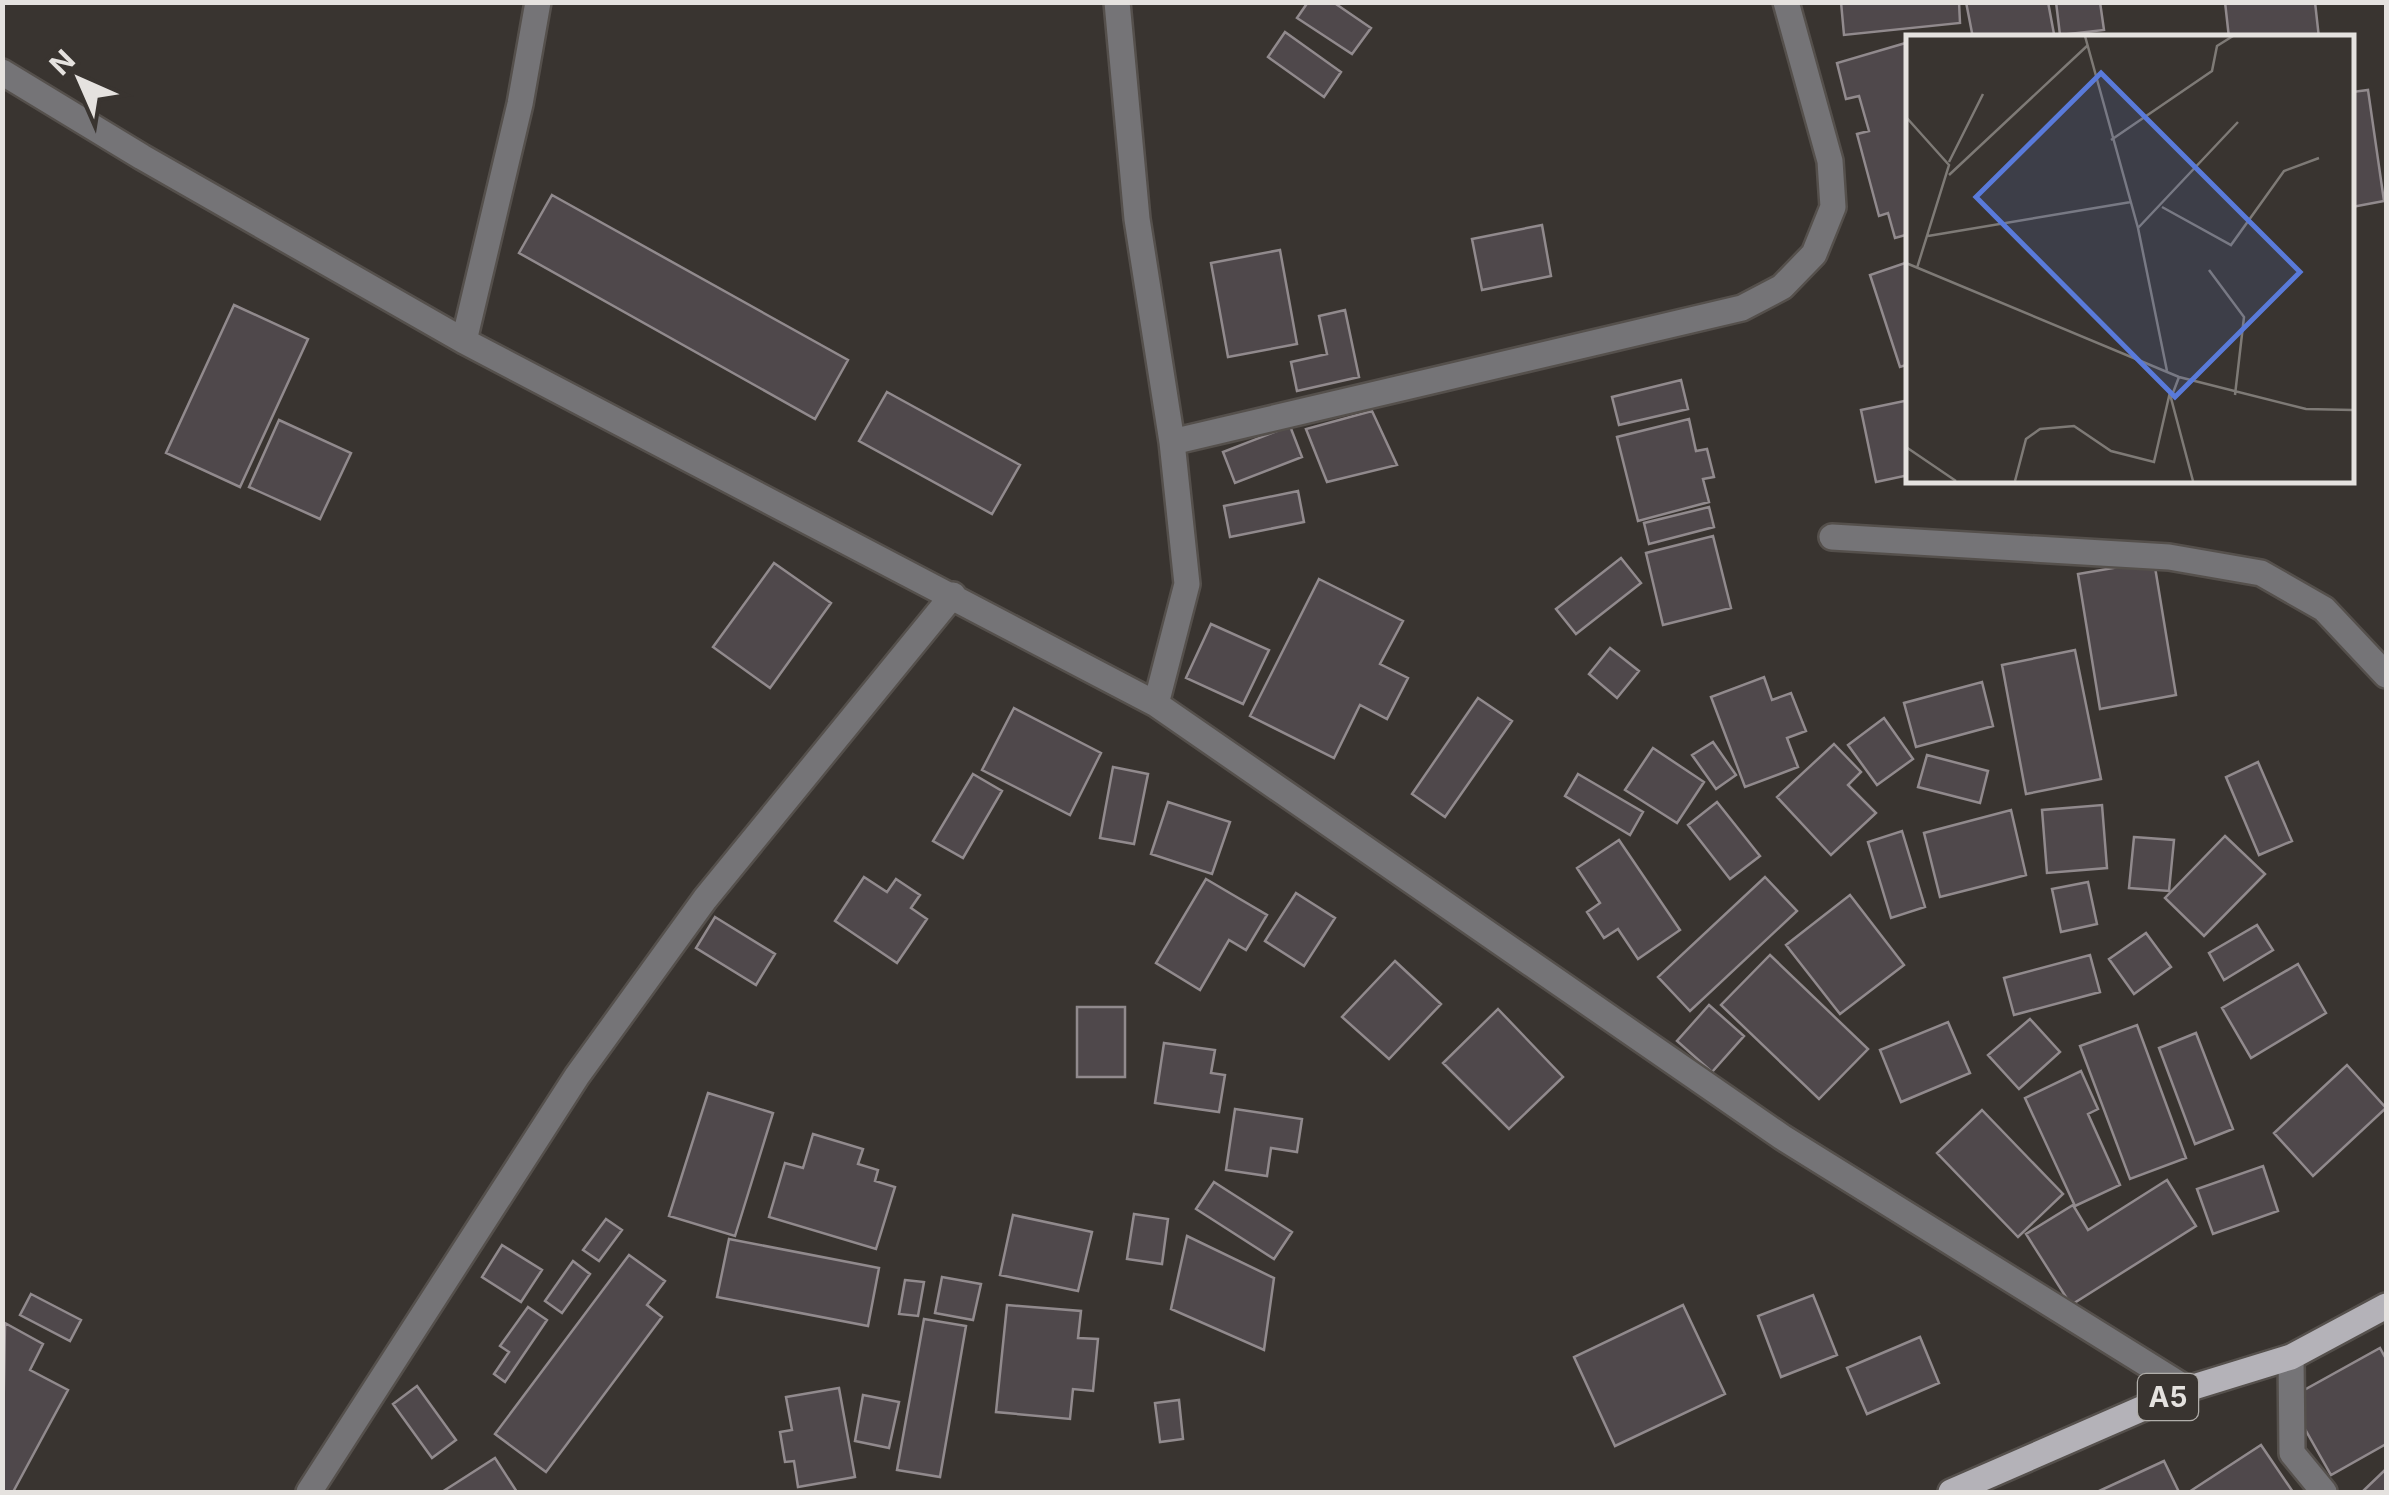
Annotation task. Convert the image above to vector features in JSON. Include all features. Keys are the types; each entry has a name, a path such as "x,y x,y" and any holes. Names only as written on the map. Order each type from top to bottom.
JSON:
{"main road":[{"name":"A5","path":"1951,1492 2187,1389 2292,1357 2386,1306"}],"street":[{"path":"464,340 520,104 538,2"},
{"path":"1117,2 1137,219 1172,442 1186,584 1156,704"},
{"path":"1172,442 1742,308 1782,288 1814,254 1833,207 1830,161 1786,2"},
{"path":"2,72 464,340 1156,704 1782,1136 2187,1389"},
{"path":"1832,536 2168,557 2261,572 2324,609 2386,675"},
{"path":"309,1492 578,1076 705,899 953,596"},
{"path":"2292,1357 2292,1453 2324,1492"}],"building":[{"path":"1308,2 1333,2 1371,28 1352,54 1297,18"},
{"path":"1841,2 1959,2 1960,23 1844,35"},
{"path":"1966,2 2048,2 2054,34 1972,35"},
{"path":"2056,2 2100,2 2104,30 2060,35"},
{"path":"2225,2 2315,2 2319,35 2229,35"},
{"path":"1285,32 1341,72 1324,97 1268,57"},
{"path":"1906,43 1906,235 1895,238 1888,213 1879,216 1857,134 1869,131 1859,96 1846,99 1837,63"},
{"path":"2368,90 2384,201 2354,207 2354,92"},
{"path":"552,195 848,360 815,419 519,253"},
{"path":"1542,225 1551,276 1482,290 1472,239"},
{"path":"1280,250 1297,344 1228,357 1211,263"},
{"path":"1906,263 1906,365 1900,367 1870,275"},
{"path":"234,305 308,339 240,487 166,453"},
{"path":"1345,310 1359,377 1297,391 1291,362 1327,354 1319,316"},
{"path":"1681,380 1688,409 1619,425 1612,397"},
{"path":"887,392 1020,465 992,514 859,441"},
{"path":"1906,401 1906,476 1876,482 1861,410"},
{"path":"1372,411 1397,465 1327,482 1306,429"},
{"path":"1689,419 1696,451 1707,449 1714,477 1703,479 1709,502 1638,521 1617,437"},
{"path":"279,420 351,453 320,519 249,487"},
{"path":"1290,426 1302,457 1235,483 1223,452"},
{"path":"1298,491 1304,522 1230,537 1224,506"},
{"path":"1709,507 1714,527 1649,544 1644,523"},
{"path":"1713,536 1731,608 1663,625 1646,553"},
{"path":"1621,558 1641,583 1576,634 1556,609"},
{"path":"2154,561 2176,695 2100,709 2078,574"},
{"path":"774,563 831,603 770,688 713,647"},
{"path":"1319,579 1403,621 1380,664 1408,678 1387,719 1360,705 1334,758 1250,716"},
{"path":"1211,624 1269,650 1243,704 1186,678"},
{"path":"1610,648 1639,671 1617,698 1589,674"},
{"path":"2075,650 2101,779 2026,794 2002,665"},
{"path":"1764,677 1772,700 1791,693 1806,731 1787,738 1798,767 1745,787 1711,697"},
{"path":"1982,682 1993,726 1916,747 1904,703"},
{"path":"1478,698 1512,721 1445,817 1412,794"},
{"path":"1014,708 1101,753 1070,815 982,770"},
{"path":"1884,718 1913,759 1877,785 1848,745"},
{"path":"1713,742 1736,775 1716,789 1692,755"},
{"path":"1834,744 1861,772 1848,785 1876,813 1831,855 1777,797"},
{"path":"1653,748 1704,782 1677,823 1625,790"},
{"path":"1927,755 1988,771 1980,803 1918,787"},
{"path":"2258,762 2292,841 2259,855 2226,777"},
{"path":"1113,767 1148,774 1134,844 1100,838"},
{"path":"973,774 1002,791 963,858 933,841"},
{"path":"1578,774 1643,812 1630,835 1565,796"},
{"path":"1168,802 1230,822 1212,874 1151,854"},
{"path":"1717,802 1760,856 1730,879 1688,825"},
{"path":"2102,805 2107,868 2047,873 2042,810"},
{"path":"2011,810 2026,875 1940,897 1924,833"},
{"path":"1902,831 1925,907 1891,918 1868,842"},
{"path":"2225,836 2265,874 2204,936 2165,898"},
{"path":"2134,837 2174,840 2169,891 2129,888"},
{"path":"1619,840 1680,930 1638,959 1618,929 1604,938 1587,912 1600,903 1577,868"},
{"path":"864,877 887,892 896,879 920,895 911,908 927,919 897,963 835,921"},
{"path":"1765,877 1797,911 1690,1011 1658,977"},
{"path":"1206,879 1267,915 1246,950 1229,940 1200,990 1156,963"},
{"path":"2088,882 2097,924 2061,932 2052,889"},
{"path":"1296,893 1335,918 1304,966 1265,941"},
{"path":"1850,895 1904,965 1840,1014 1786,945"},
{"path":"715,917 775,954 756,985 696,948"},
{"path":"2257,925 2273,950 2224,980 2209,953"},
{"path":"2146,933 2171,967 2134,994 2109,959"},
{"path":"1770,955 1868,1049 1819,1099 1721,1005"},
{"path":"2090,955 2100,992 2014,1015 2004,978"},
{"path":"1395,961 1441,1004 1389,1059 1342,1017"},
{"path":"2298,964 2326,1013 2251,1058 2222,1008"},
{"path":"1709,1005 1744,1036 1712,1072 1677,1041"},
{"path":"1077,1007 1125,1007 1125,1077 1077,1077"},
{"path":"1498,1009 1563,1077 1509,1129 1443,1063"},
{"path":"2030,1019 2060,1052 2019,1089 1988,1055"},
{"path":"1948,1022 1970,1073 1901,1102 1880,1050"},
{"path":"2137,1025 2186,1158 2130,1179 2080,1046"},
{"path":"2196,1033 2233,1129 2195,1144 2159,1048"},
{"path":"1164,1043 1215,1050 1211,1073 1225,1075 1219,1112 1155,1103"},
{"path":"2347,1065 2386,1108 2313,1176 2274,1133"},
{"path":"2081,1071 2098,1109 2088,1114 2120,1185 2075,1206 2025,1098"},
{"path":"708,1093 773,1113 735,1236 669,1216"},
{"path":"1235,1109 1302,1119 1297,1152 1271,1148 1267,1176 1226,1170"},
{"path":"1982,1110 2063,1194 2018,1237 1937,1153"},
{"path":"813,1134 863,1149 858,1164 878,1170 875,1181 895,1187 876,1249 769,1217 785,1163 803,1168"},
{"path":"2263,1166 2278,1211 2213,1234 2197,1189"},
{"path":"2167,1180 2196,1226 2071,1305 2026,1234 2073,1205 2088,1230"},
{"path":"1214,1182 1292,1232 1274,1259 1196,1209"},
{"path":"1134,1214 1168,1219 1162,1264 1127,1259"},
{"path":"1013,1215 1092,1232 1078,1291 1000,1275"},
{"path":"606,1219 622,1230 599,1261 583,1250"},
{"path":"1187,1236 1274,1278 1264,1350 1171,1309"},
{"path":"729,1239 879,1268 868,1326 717,1297"},
{"path":"502,1245 542,1270 521,1302 482,1277"},
{"path":"629,1255 665,1281 647,1305 662,1317 546,1472 495,1434"},
{"path":"573,1261 590,1274 562,1313 545,1301"},
{"path":"942,1277 981,1284 973,1320 935,1313"},
{"path":"905,1280 924,1282 918,1316 899,1314"},
{"path":"31,1294 81,1320 70,1341 20,1315"},
{"path":"1813,1295 1837,1355 1781,1377 1758,1316"},
{"path":"1007,1305 1081,1311 1078,1338 1098,1339 1093,1391 1073,1389 1070,1419 996,1412"},
{"path":"1683,1305 1725,1394 1615,1446 1574,1357"},
{"path":"528,1307 547,1320 505,1382 494,1374 509,1352 500,1346"},
{"path":"924,1319 966,1326 940,1477 897,1470"},
{"path":"5,1323 43,1344 30,1370 68,1390 13,1492 2,1492"},
{"path":"1920,1337 1939,1383 1867,1414 1847,1368"},
{"path":"2380,1348 2386,1359 2386,1444 2331,1475 2288,1399"},
{"path":"417,1386 456,1440 432,1458 393,1404"},
{"path":"839,1388 855,1477 798,1487 794,1461 785,1462 780,1432 792,1430 786,1397"},
{"path":"863,1395 899,1402 889,1448 855,1441"},
{"path":"1179,1400 1183,1439 1160,1442 1155,1403"},
{"path":"2261,1445 2293,1492 2189,1492"},
{"path":"495,1458 517,1492 442,1492"},
{"path":"2164,1461 2179,1492 2097,1492"},
{"path":"2386,1469 2386,1492 2362,1492"}]}
